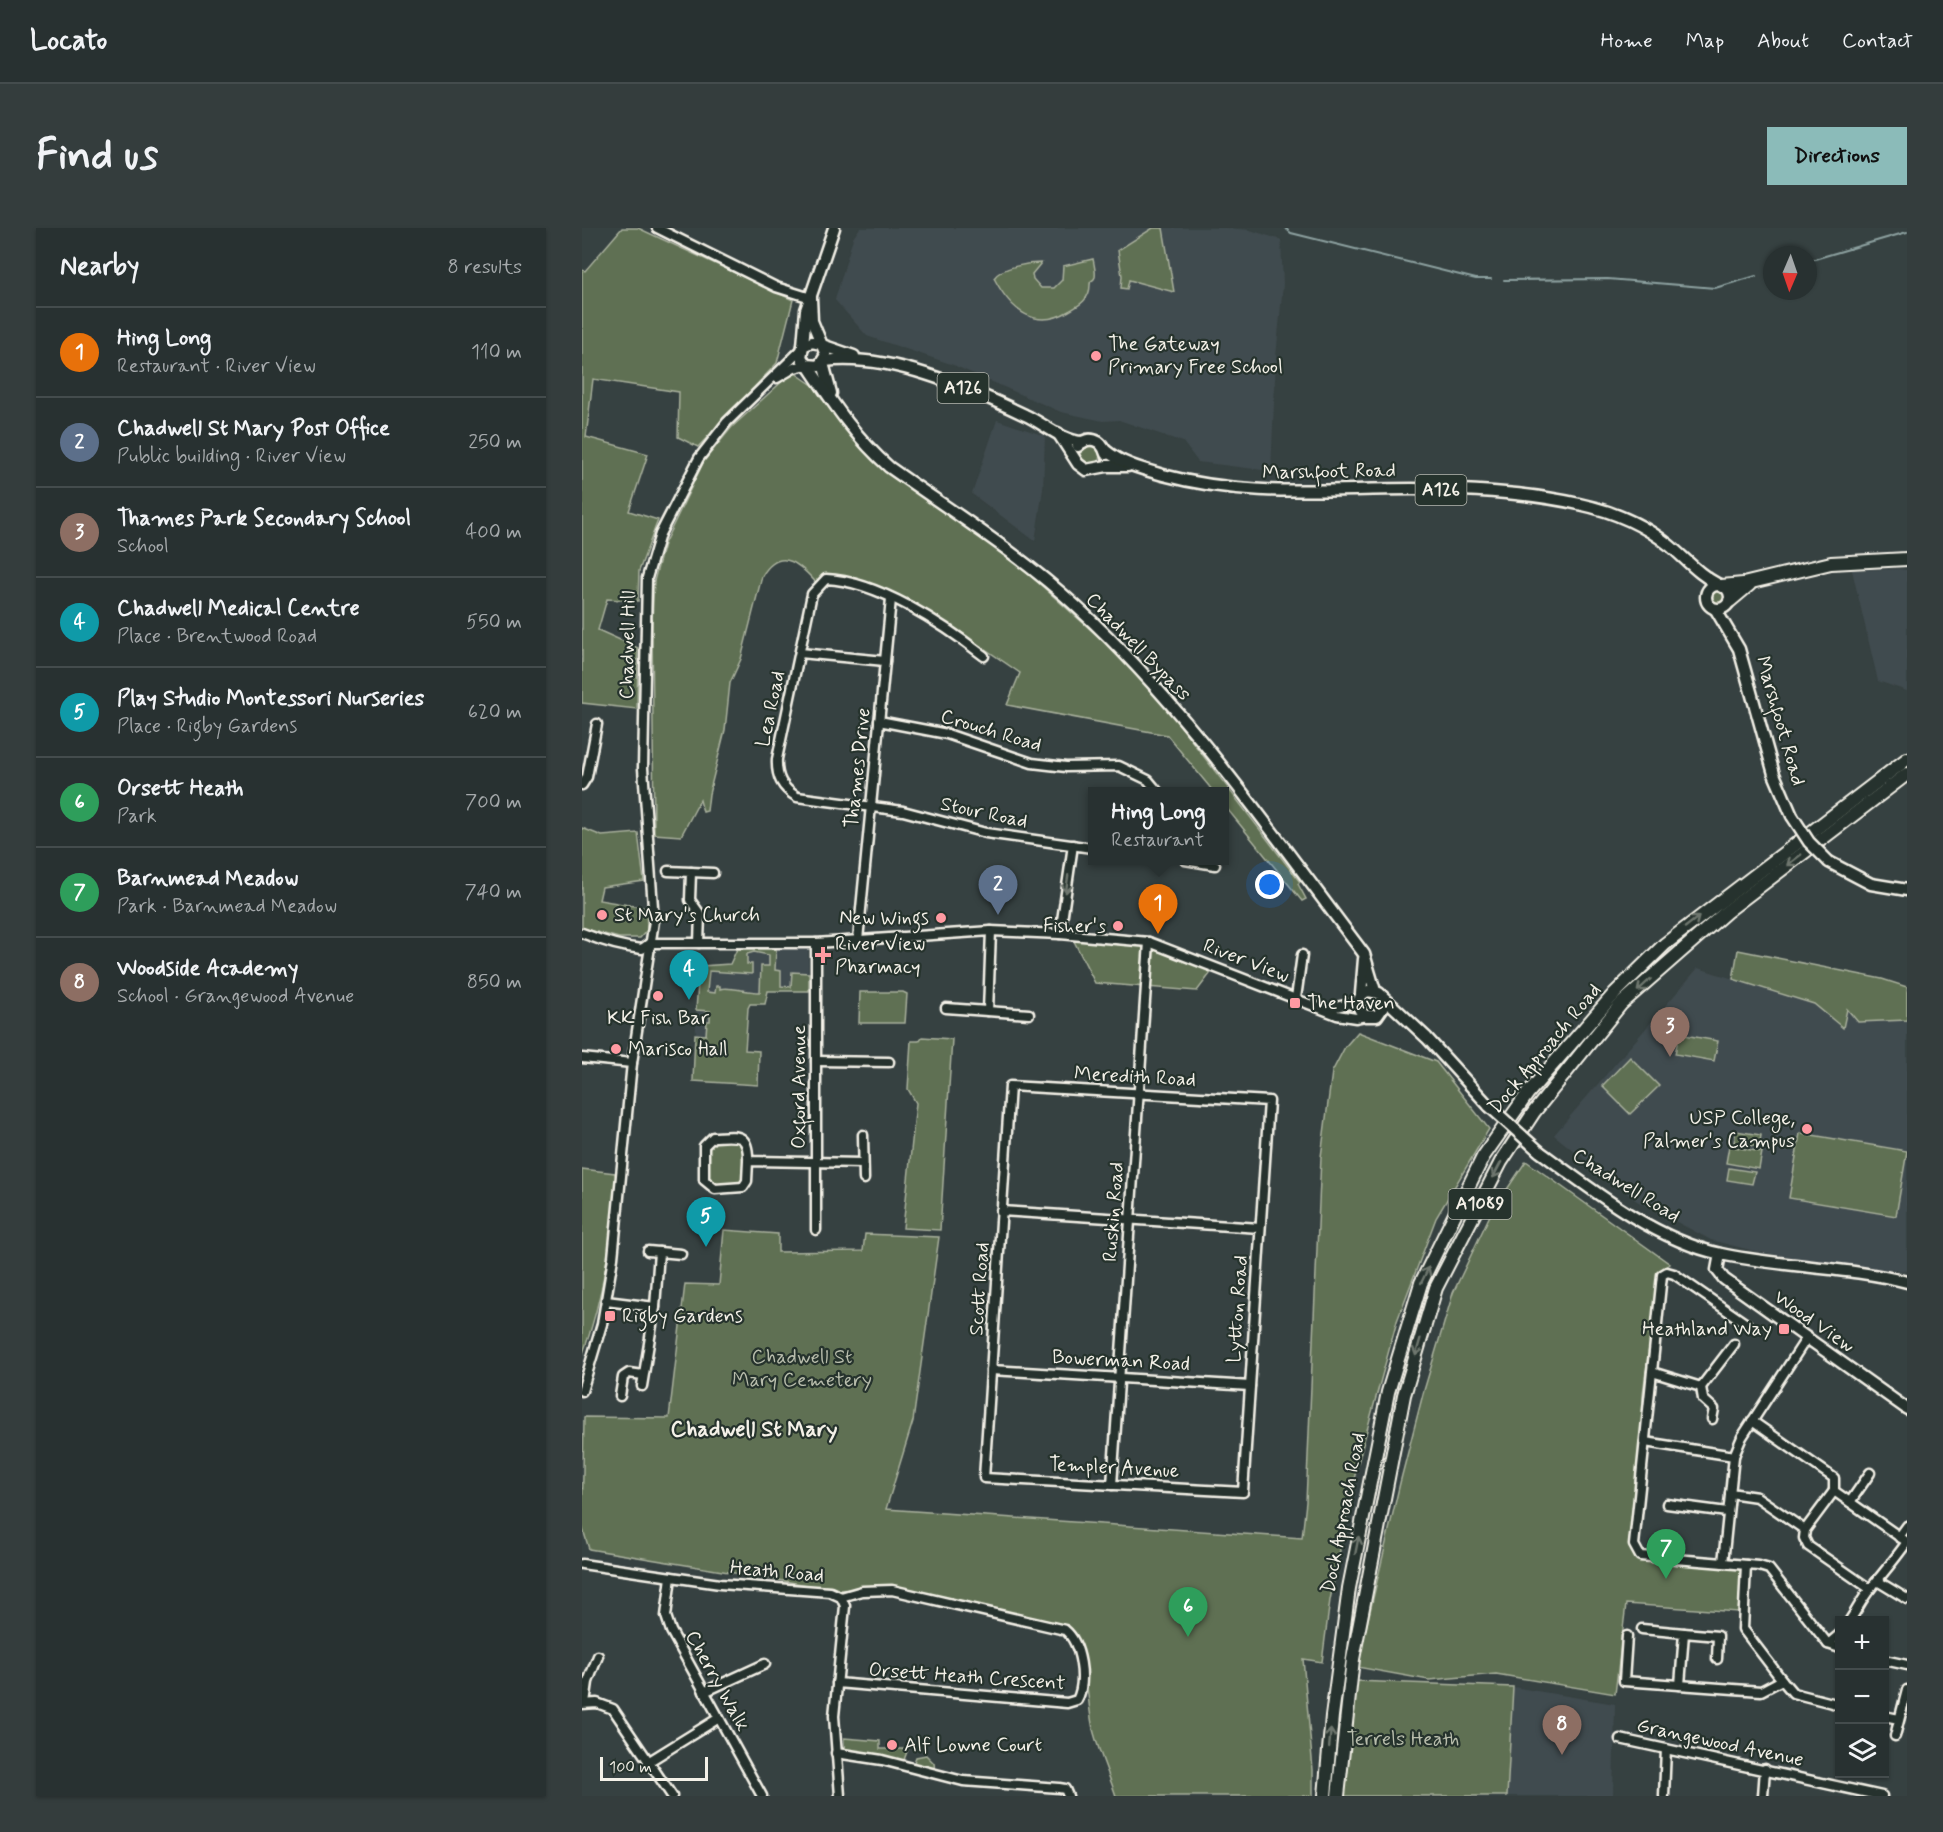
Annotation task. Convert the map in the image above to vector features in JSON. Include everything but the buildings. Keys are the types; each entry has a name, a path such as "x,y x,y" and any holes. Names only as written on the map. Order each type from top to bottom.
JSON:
{"highway":[{"path":"1720,585 1758,580 1831,564 1907,559"},
{"path":"1729,603 1758,580"},
{"path":"1820,827 1907,749"},
{"name":"Dock Approach Road","path":"1326,1796 1332,1716 1349,1588 1388,1392 1421,1283 1483,1157 1528,1093 1615,993 1665,944 1907,759"},
{"name":"Dock Approach Road","path":"1338,1796 1348,1689 1404,1395 1441,1278 1501,1162 1534,1112 1621,1004 1726,912 1907,774"},
{"path":"1842,825 1907,785"}],"main road":[{"path":"811,298 812,321 826,352 824,362 816,367 807,366 801,357 806,310 834,228"},
{"path":"803,348 812,342 821,344"},
{"name":"Marshfoot Road","path":"821,344 863,359 944,381 983,396 1058,433 1083,442 1097,441 1105,450 1135,467 1196,483 1251,491 1424,489 1561,500 1600,508 1629,520 1669,545 1689,563 1720,585"},
{"name":"Marshfoot Road","path":"824,362 863,359"},
{"name":"Chadwell Bypass","path":"824,362 828,387 839,412"},
{"name":"Chadwell Bypass","path":"807,366 855,435 889,467 1007,548 1078,608 1123,652 1205,747 1364,954 1379,994"},
{"path":"1058,433 1078,464"},
{"path":"1078,464 1075,453 1083,442"},
{"path":"1099,468 1105,460 1105,450"},
{"name":"Marshfoot Road","path":"1078,464 1086,470 1135,467"},
{"name":"Marshfoot Road","path":"1689,563 1702,585 1705,597"},
{"path":"1720,585 1730,593 1729,603 1723,609 1716,610 1709,606 1705,597 1710,587 1720,585"},
{"name":"Marshfoot Road","path":"1729,603 1734,637 1747,671 1774,774 1792,816 1809,842 1829,862 1871,884 1907,891"},
{"name":"Marshfoot Road","path":"1716,610 1734,637"},
{"path":"1360,998 1379,994 1384,1006 1380,1014 1366,1016 1360,1011 1360,998 1364,954"},
{"name":"Chadwell Road","path":"1379,994 1414,1025 1489,1106 1539,1151 1589,1188 1658,1231 1720,1254 1907,1282"},
{"name":"Chadwell Road","path":"1380,1014 1393,1016 1414,1025"},
{"name":"Wood View","path":"1720,1254 1717,1269 1724,1279 1907,1408"}],"street":[{"path":"657,228 776,287 811,298"},
{"name":"Chadwell Hill","path":"582,1391 606,1301 613,1258 632,1063 654,921 643,768 646,578 660,534 695,464 727,422 803,348"},
{"name":"Chadwell Hill","path":"766,385 794,368 807,366"},
{"name":"Lea Road","path":"870,806 797,797 787,792 778,779 777,759 812,594 826,579 838,580 891,599"},
{"path":"891,599 914,609 984,656"},
{"name":"Thames Drive","path":"858,940 891,599"},
{"path":"800,652 885,661"},
{"name":"Crouch Road","path":"879,721 947,734 1032,763 1066,767 1119,766 1148,780 1154,787"},
{"path":"582,785 587,777 597,724"},
{"name":"Stour Road","path":"870,806 903,811 986,833 1088,847"},
{"path":"1060,934 1073,845"},
{"path":"668,871 713,873"},
{"path":"691,872 690,900 700,914 699,943"},
{"path":"988,1011 991,931"},
{"name":"River View","path":"582,933 612,944 642,949 650,944 816,943 991,931 1149,942 1327,1010 1348,1017 1366,1016"},
{"name":"Ruskin Road","path":"1112,1485 1149,942"},
{"name":"Oxford Avenue","path":"816,943 816,1230"},
{"path":"1296,998 1304,959"},
{"path":"1327,1010 1360,998"},
{"path":"945,1008 1029,1014"},
{"path":"582,1058 632,1063"},
{"path":"816,1061 889,1062"},
{"name":"Meredith Road","path":"1009,1102 1010,1086 1248,1099"},
{"name":"Lytton Road","path":"1243,1492 1269,1101 1248,1099"},
{"name":"Scott Road","path":"984,1478 1009,1102"},
{"path":"863,1135 864,1179"},
{"path":"738,1136 745,1140 749,1148 748,1161 747,1181 743,1187 715,1189 704,1180 705,1146 713,1137 738,1136"},
{"path":"748,1161 863,1163"},
{"path":"1001,1211 1260,1228"},
{"path":"648,1251 681,1254"},
{"path":"642,1386 655,1307 659,1252"},
{"path":"1748,1325 1667,1272 1662,1275 1634,1545 1640,1556 1768,1569 1828,1644 1835,1647"},
{"path":"606,1301 655,1307"},
{"path":"1723,1563 1734,1456 1742,1437 1806,1339"},
{"path":"1712,1419 1714,1408 1702,1399 1701,1387 1734,1344"},
{"name":"Bowerman Road","path":"991,1370 1250,1386"},
{"path":"1652,1372 1701,1387"},
{"path":"620,1396 622,1377 629,1373 643,1375"},
{"path":"1752,1421 1834,1478 1834,1491 1805,1530 1804,1538 1808,1546 1870,1589"},
{"path":"1645,1442 1734,1456"},
{"path":"1850,1502 1870,1473"},
{"name":"Templer Avenue","path":"984,1478 1243,1492"},
{"path":"1834,1491 1904,1540"},
{"path":"1730,1493 1757,1497 1805,1530"},
{"path":"1667,1504 1727,1512"},
{"path":"1853,1616 1870,1589 1879,1582 1904,1540 1907,1526"},
{"name":"Heath Road","path":"582,1564 720,1584 830,1592 841,1597 845,1606 834,1716 840,1796"},
{"path":"1746,1565 1743,1629 1793,1693 1835,1704"},
{"name":"Cherry Walk","path":"671,1577 666,1616 671,1631 762,1796"},
{"path":"1879,1582 1907,1599"},
{"name":"Orsett Heath Crescent","path":"837,1683 1067,1703 1077,1700 1081,1692 1078,1651 1073,1636 1065,1630 892,1590 862,1591 841,1597"},
{"path":"1642,1629 1718,1636 1717,1659"},
{"path":"1680,1685 1684,1633"},
{"path":"1627,1636 1624,1681 1761,1691 1782,1680"},
{"path":"1828,1644 1835,1638"},
{"path":"598,1656 588,1682 584,1703 597,1703 613,1709 671,1795"},
{"path":"1889,1661 1907,1665"},
{"path":"704,1692 756,1671 765,1664"},
{"path":"1895,1736 1907,1690"},
{"path":"1889,1717 1899,1719"},
{"path":"648,1762 719,1718"},
{"name":"Grangewood Avenue","path":"1620,1739 1882,1796"},
{"path":"1664,1796 1666,1749"},
{"path":"836,1754 882,1760 963,1781 1065,1789 1068,1796"},
{"path":"1763,1796 1765,1769"},
{"path":"1020,1786 1023,1796"}],"shaded area":[{"path":"860,228 1225,228 1250,230 1281,240 1283,284 1276,357 1271,471 1198,462 1183,442 1119,420 1103,421 1061,412 951,364 867,336 835,300 853,238"},
{"path":"997,420 1045,436 1043,489 1035,541 972,494"},
{"path":"1852,570 1907,570 1907,691 1878,681"},
{"path":"737,949 808,949 809,991 768,991 765,1004 750,1004 745,1050 759,1051 758,1085 693,1081 699,970 701,966 730,964"},
{"name":"USP College, Palmer's Campus","path":"1698,968 1814,1004 1842,1027 1847,1009 1858,1022 1907,1020 1907,1271 1831,1264 1754,1251 1711,1240 1637,1201 1554,1135"},
{"path":"1513,1687 1615,1704 1613,1796 1507,1796"}],"green space":[{"path":"622,228 638,228 793,300 777,363 698,447 678,437 679,392 593,379 586,437 648,454 629,511 658,520 639,571 638,601 607,599 598,630 638,648 637,709 582,703 582,270 585,271"},
{"path":"1153,228 1163,228 1174,292 1129,280 1127,289 1121,288 1122,276 1118,250"},
{"path":"1093,259 1095,277 1090,282 1090,290 1086,298 1057,317 1035,318 1016,308 994,278 1009,268 1041,263 1032,274 1033,279 1041,288 1054,288 1062,280 1063,266"},
{"path":"795,373 814,386 822,399 826,398 850,436 885,472 1004,552 1119,655 1172,715 1227,787 1210,787 1167,735 1007,705 1020,673 982,647 913,609 838,580 819,586 799,566 784,560 769,566 762,576 741,659 730,683 725,730 707,811 703,812 700,800 681,836 654,834 652,622 654,581 664,544 704,461 732,427 787,377"},
{"path":"1090,445 1097,448 1100,455 1097,462 1090,465 1083,462 1080,455 1083,448"},
{"path":"1718,591 1723,593 1725,598 1723,603 1718,605 1713,603 1711,598 1713,593"},
{"path":"1229,789 1300,882 1298,884 1306,899 1302,901 1229,811"},
{"path":"582,828 602,836 638,833 644,881 602,887 599,900 646,908 647,930 640,938 619,938 582,928"},
{"path":"1071,935 1149,942 1216,966 1197,991 1095,983"},
{"path":"737,949 776,949 775,970 781,971 781,986 791,987 792,972 809,973 809,991 768,991 765,1004 750,1004 748,1008 745,1050 759,1051 758,1085 693,1081 695,1034 706,1035 707,1021 710,1021 710,1011 696,1010 699,970 701,966 730,964","holes":["754,952 769,955 769,966 761,966 760,992 720,989 720,986 716,986 715,993 707,992 709,971 752,974 752,964 747,964 747,954"]},
{"path":"1738,950 1882,979 1907,987 1907,1020 1858,1022 1847,1009 1843,1028 1814,1004 1733,979"},
{"path":"860,992 903,992 907,994 905,1023 859,1023"},
{"name":"Chadwell St Mary Cemetery","path":"1358,1032 1436,1062 1489,1129 1436,1218 1397,1321 1356,1470 1330,1600 1322,1662 1303,1659 1313,1770 1313,1796 1116,1796 1091,1721 1079,1646 1065,1627 893,1586 838,1590 589,1549 582,1526 584,1417 669,1418 685,1284 719,1285 724,1230 778,1234 778,1252 863,1251 865,1234 939,1237 913,1421 886,1509 1302,1538 1306,1502 1321,1157 1332,1072 1345,1047"},
{"path":"1679,1034 1718,1041 1714,1061 1675,1054"},
{"path":"922,1037 952,1039 940,1230 903,1228 916,1103 908,1089 911,1041 919,1041"},
{"path":"1630,1057 1659,1086 1630,1114 1602,1086"},
{"path":"1736,1131 1761,1135 1759,1147 1734,1143"},
{"path":"1800,1133 1907,1151 1896,1216 1789,1198"},
{"path":"707,1140 745,1140 743,1187 708,1185"},
{"path":"1729,1146 1762,1152 1759,1169 1726,1163"},
{"path":"1526,1161 1670,1264 1659,1271 1643,1394 1642,1435 1631,1550 1636,1559 1739,1568 1742,1573 1738,1612 1626,1604 1615,1694 1496,1674 1429,1680 1357,1667 1400,1483 1453,1293 1491,1213"},
{"path":"1729,1168 1755,1172 1752,1184 1727,1180"},
{"path":"582,1169 615,1173 616,1185 603,1282 582,1356"},
{"name":"Terrels Heath","path":"1354,1681 1513,1687 1507,1796 1343,1796"},
{"path":"844,1738 880,1741 880,1749 908,1749 904,1760 908,1763 879,1755 846,1751"},
{"path":"926,1755 934,1763 935,1771 913,1765 916,1757"}],"waterway":[{"path":"1285,228 1291,233 1476,279 1491,279"},
{"path":"1817,258 1907,232"},
{"path":"1504,280 1608,279 1715,288 1756,276"}],"place":[{"name":"The Gateway Primary Free School","path":"1096,356"},
{"name":"St Mary's Church","path":"602,915"},
{"name":"Chadwell St Mary Post Office","path":"998,915"},
{"name":"New Wings","path":"941,918"},
{"name":"Fisher's","path":"1118,926"},
{"name":"Hing Long","path":"1158,934"},
{"name":"River View Pharmacy","path":"823,955"},
{"name":"KK Fish Bar","path":"658,996"},
{"name":"Chadwell Medical Centre","path":"689,1000"},
{"name":"The Haven","path":"1295,1003"},
{"name":"Marisco Hall","path":"616,1049"},
{"name":"Thames Park Secondary School","path":"1670,1057"},
{"name":"USP College, Palmer's Campus","path":"1807,1129"},
{"name":"Play Studio Montessori Nurseries","path":"706,1247"},
{"name":"Rigby Gardens","path":"610,1316"},
{"name":"Heathland Way","path":"1784,1329"},
{"name":"Barnmead Meadow","path":"1666,1579"},
{"name":"Orsett Heath","path":"1188,1637"},
{"name":"Alf Lowne Court","path":"892,1745"},
{"name":"Woodside Academy","path":"1562,1755"}],"district":[{"name":"Chadwell St Mary","path":"754,1430"}]}
